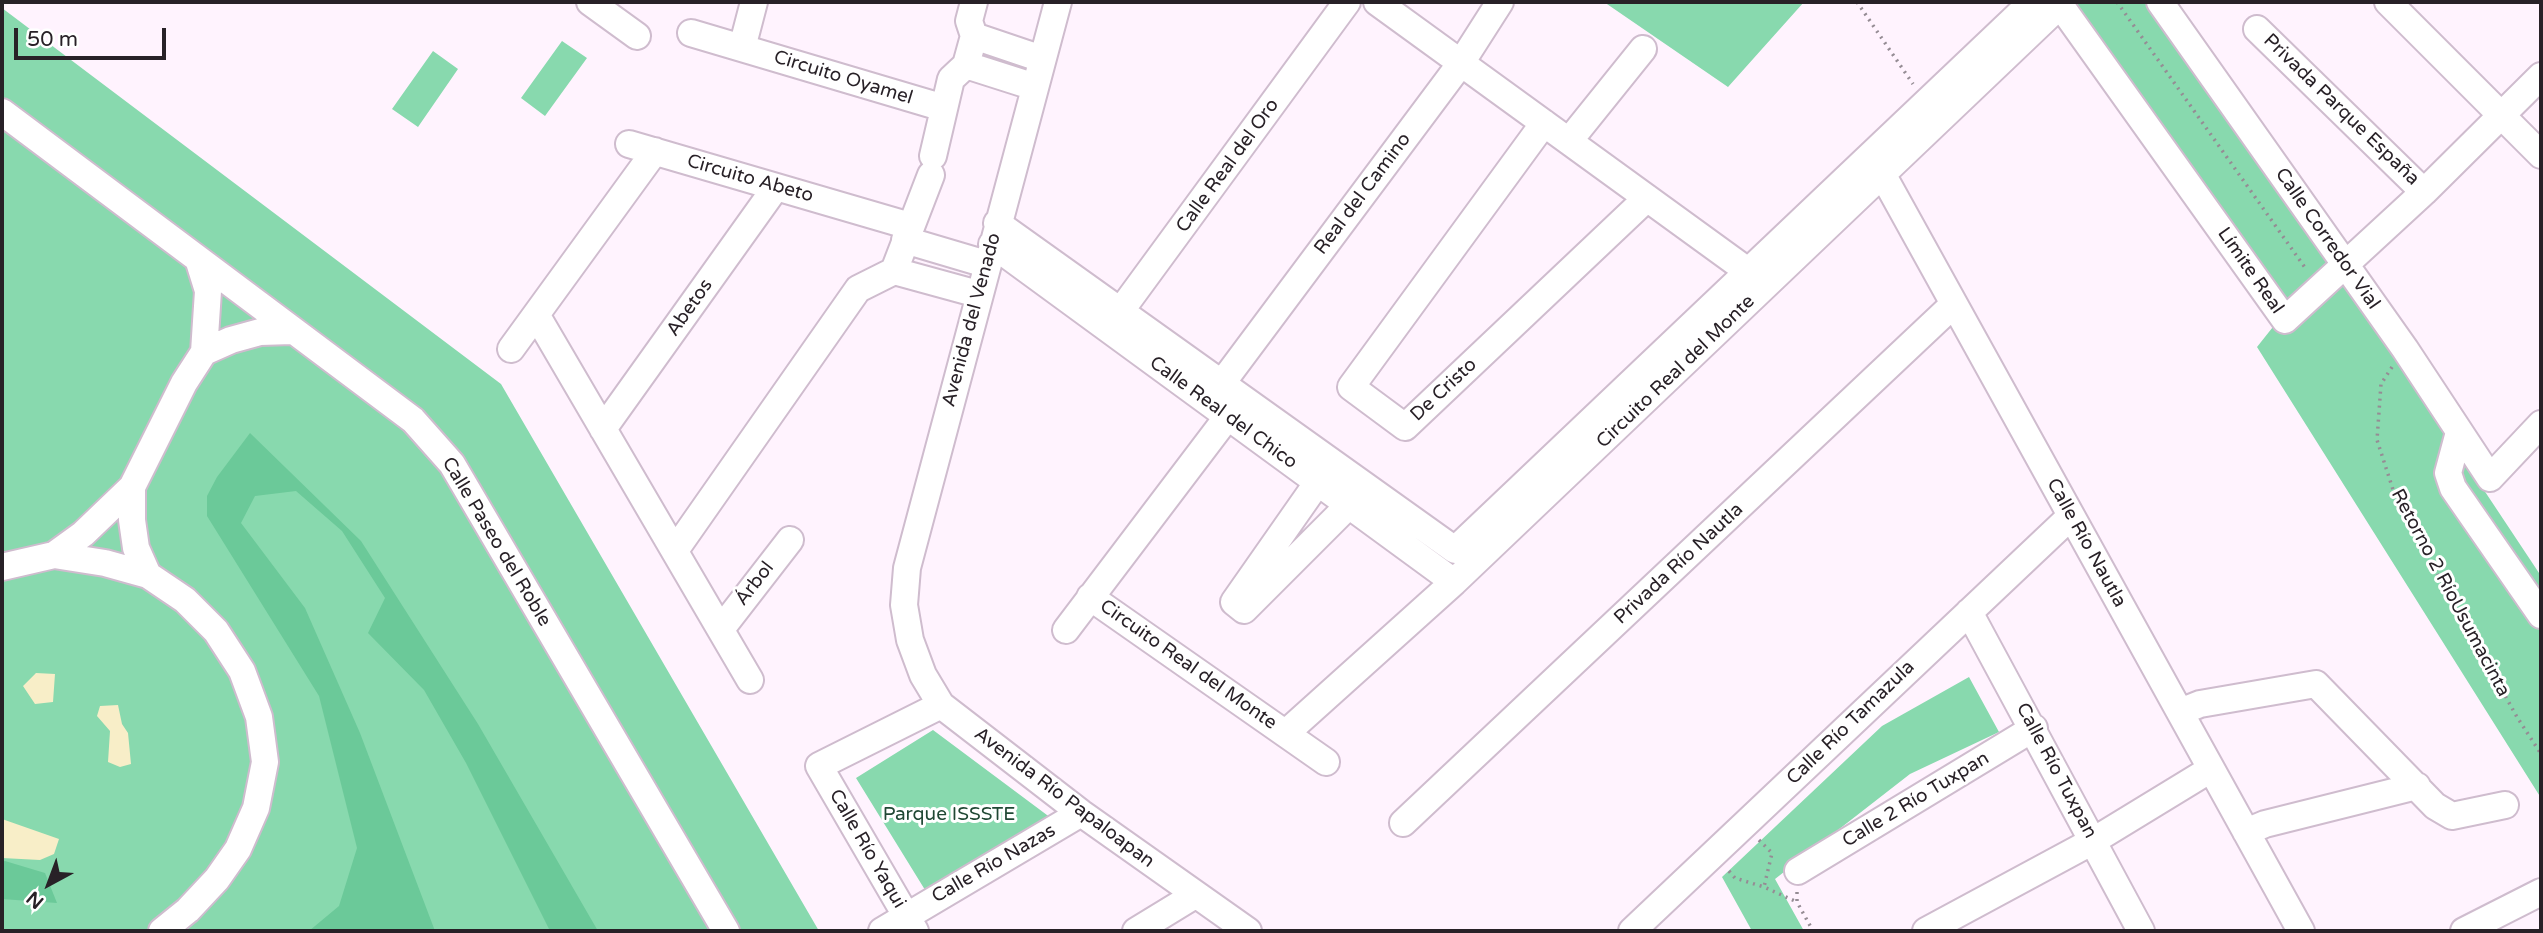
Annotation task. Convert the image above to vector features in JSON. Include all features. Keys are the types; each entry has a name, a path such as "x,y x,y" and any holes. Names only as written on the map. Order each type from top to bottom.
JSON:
{"street":[{"path":"742,48 754,2"},
{"path":"894,271 932,166 951,79 966,65 974,36 968,21 974,2"},
{"name":"Avenida del Venado","path":"911,640 904,605 907,568 991,244 1058,2"},
{"name":"Calle Real del Oro","path":"1115,320 1348,2"},
{"path":"1377,2 1749,272"},
{"name":"Real del Camino","path":"1231,399 1500,2"},
{"name":"Circuito Real del Monte","path":"1286,733 1454,582 1877,165 1926,103 2032,2"},
{"name":"Calle Corredor Vial","path":"2160,2 2404,349 2490,478 2541,424"},
{"path":"2388,2 2541,155"},
{"name":"Circuito Real del Monte","path":"1066,630 1231,399 1455,550 1749,272 1877,165 2059,3"},
{"name":"Límite Real","path":"2059,3 2284,320 2424,192 2541,76"},
{"path":"597,4 636,36"},
{"name":"Privada Parque España","path":"2257,29 2424,192"},
{"name":"Circuito Oyamel","path":"691,33 944,108"},
{"path":"974,36 1042,59"},
{"path":"1569,141 1643,49"},
{"path":"966,65 1035,87"},
{"name":"Calle Paseo del Roble","path":"2,112 413,421 453,464 726,931"},
{"name":"De Cristo","path":"1544,123 1351,387 1405,427 1647,198"},
{"name":"Circuito Abeto","path":"629,144 776,187 908,233 991,244"},
{"path":"511,349 655,151"},
{"name":"Calle Río Nautla","path":"1877,165 2301,931"},
{"name":"Abetos","path":"604,429 776,187"},
{"name":"Calle Real del Chico","path":"991,244 1115,320 1231,399 1318,482 1454,582"},
{"path":"2,568 54,555 83,534 132,487 184,383 204,352 208,291 199,262"},
{"path":"676,549 858,289 894,271 978,294"},
{"name":"Privada Río Nautla","path":"1403,823 1954,304"},
{"path":"537,316 676,549 750,680"},
{"path":"204,352 230,340 260,332 292,331"},
{"path":"2459,432 2449,461 2448,473 2453,488 2541,615"},
{"path":"1318,482 1234,602 1244,610 1349,505"},
{"path":"132,487 132,520 136,548 148,575"},
{"name":"Calle Río Tamazula","path":"1632,931 2071,516"},
{"name":"Árbol","path":"721,629 790,540"},
{"path":"54,555 105,563 148,575 186,600 216,631 242,671 259,717 265,762 256,808 238,849 217,879 188,910 162,931"},
{"name":"Circuito Real del Monte","path":"1090,597 1326,762"},
{"name":"Calle Río Tuxpan","path":"1969,612 2034,728 2141,931"},
{"name":"Avenida Río Papaloapan","path":"911,640 923,675 941,705 1081,813 1248,931"},
{"path":"2180,712 2200,704 2316,684 2435,806 2452,816 2505,804"},
{"name":"Calle Río Yaqui","path":"911,923 819,766 941,705"},
{"name":"Calle 2 Río Tuxpan","path":"1798,871 2034,728"},
{"path":"1926,931 2093,841 2211,769"},
{"path":"2246,832 2265,824 2417,786"},
{"name":"Calle Río Nazas","path":"882,931 911,923 1081,813"},
{"path":"2464,931 2541,892"},
{"path":"1136,931 1195,895"}],"path":[{"path":"1857,2 1926,103"},
{"path":"2118,2 2320,288"},
{"name":"Retorno 2 RíoUsumacinta","path":"2404,349 2381,384 2377,440 2397,502 2517,717 2541,754"},
{"path":"1744,825 1772,853 1764,887"},
{"path":"1713,854 1735,878 1797,902"},
{"path":"1798,871 1797,902 1813,931"}],"green space":[{"path":"1604,2 1804,2 1728,87"},
{"path":"2065,2 2160,2 2541,576 2541,798 2257,347 2284,313"},
{"path":"2,8 501,384 819,931 2,931"},
{"path":"562,41 587,58 545,116 521,98"},
{"path":"433,51 458,69 418,127 392,109"},
{"path":"250,433 361,541 478,724 598,931 550,931 466,763 424,690 368,633 385,598 342,531 296,491 255,496 241,523 305,608 360,733 435,931 309,931 339,906 357,848 319,696 207,516 207,496 217,477"},
{"path":"1969,677 1999,732 1910,774 1775,879 1804,931 1752,931 1722,877 1882,726"},
{"name":"Parque ISSSTE","path":"933,730 1055,821 930,898 856,778"},
{"path":"2,862 45,873 57,903 2,899"}],"sand":[{"path":"36,673 55,674 53,702 35,704 23,686"},
{"path":"118,705 122,724 128,733 131,764 120,767 108,762 110,731 97,716 100,706"},
{"path":"2,819 59,839 54,854 40,860 2,858"}]}
